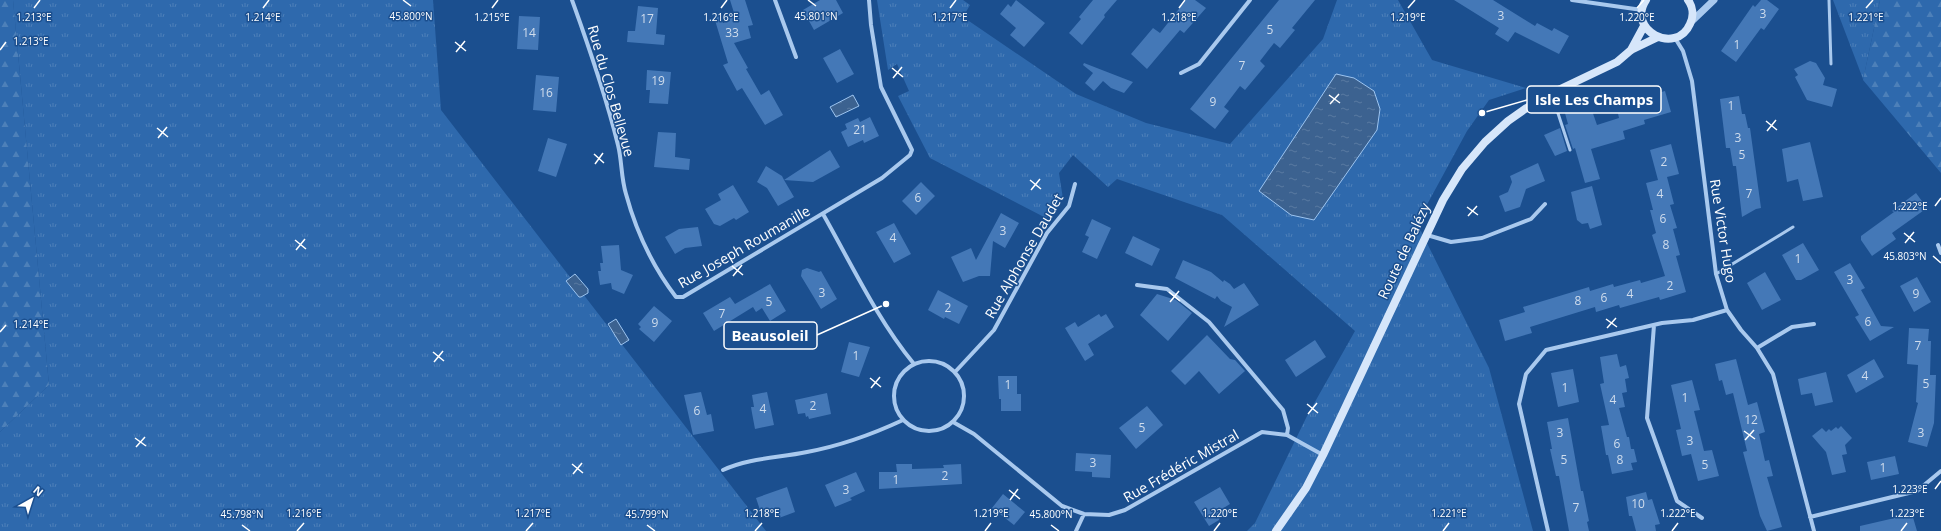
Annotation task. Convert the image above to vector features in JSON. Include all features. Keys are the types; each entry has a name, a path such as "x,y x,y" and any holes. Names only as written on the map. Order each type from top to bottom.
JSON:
{"main road":[{"path":"1646,0 1642,10 1644,26 1654,36 1668,39 1675,38 1685,32 1691,22 1692,10 1688,0"},
{"name":"Route de Balézy","path":"1631,50 1644,26"},
{"name":"Route de Balézy","path":"1276,531 1306,488 1323,455 1443,200 1462,169 1485,142 1525,109 1552,93 1617,62 1631,50 1658,37"}],"street":[{"name":"Rue du Clos Bellevue","path":"572,0 586,39 619,146 625,192 632,212"},
{"path":"775,0 796,57"},
{"name":"Rue Joseph Roumanille","path":"632,212 645,246 663,280 676,297 683,297 882,178 910,156 912,150 881,87 871,25 869,0"},
{"path":"1182,73 1199,64 1250,0"},
{"path":"1572,0 1642,10"},
{"path":"1691,22 1714,0"},
{"name":"Rue Victor Hugo","path":"1675,38 1683,51 1692,81 1716,274 1727,310 1741,330 1757,348 1773,374 1814,531"},
{"name":"Rue Alphonse Daudet","path":"955,372 994,330 1047,233 1069,206 1075,184"},
{"path":"1426,235 1451,242 1482,238 1531,219 1545,204"},
{"name":"Rue Joseph Roumanille","path":"823,214 901,349 914,364"},
{"path":"1938,245 1941,253"},
{"path":"1137,285 1167,289 1209,322 1282,410 1288,428 1287,435"},
{"path":"1548,531 1519,404 1526,374 1546,350 1654,325 1693,320 1727,310"},
{"path":"1757,348 1792,327 1814,324"},
{"path":"1654,325 1647,418 1677,501 1702,518"},
{"path":"936,362 955,372 963,388 963,406 953,422 937,431 918,430 903,420 895,406 894,389 901,375 914,364 936,362"},
{"path":"723,470 737,464 808,452 880,431 903,420"},
{"name":"Rue Frédéric Mistral","path":"953,422 974,434 1062,506 1084,514 1109,514 1125,510 1262,432 1287,435 1323,455"},
{"path":"1810,517 1917,491 1941,471"},
{"path":"1076,531 1084,514"}],"lane":[{"path":"1829,0 1831,64"},
{"path":"1552,93 1570,150"},
{"path":"1716,274 1793,227"}],"green space":[{"path":"0,0 13,0 49,385 0,432"},
{"path":"13,0 433,0 441,110 766,531 0,531 0,432 49,385"},
{"path":"877,0 963,0 970,5 963,17 1076,94 1146,123 1230,144 1323,39 1337,0 1398,0 1432,60 1526,88 1489,100 1467,131 1417,223 1489,368 1533,531 1247,531 1255,523 1307,416 1355,331 1222,215 1117,179 1108,187 1073,155 1059,173 1063,199 1046,218 930,158 898,96 909,91 897,64 888,70"},
{"path":"1833,0 1880,0 1863,80 1863,79"},
{"path":"1880,0 1941,0 1941,173 1863,80"}],"water":[{"path":"1336,74 1354,78 1374,91 1380,109 1377,130 1314,220 1291,215 1259,191"},
{"path":"853,95 859,106 836,117 830,107"},
{"path":"575,274 588,289 588,293 581,297 579,297 566,281"},
{"path":"616,319 629,340 621,345 608,324"}],"building":[{"path":"730,0 745,0 753,25 748,26 751,38 734,43 748,68 746,69 761,95 769,90 783,115 765,125 742,88 737,91 723,65 728,63 714,17 718,15 723,23 730,21 729,18 735,16"},
{"path":"820,0 836,0 843,13 814,30 803,10"},
{"path":"1016,0 1045,23 1024,47 1010,35 1016,28 1000,14 1008,4 1011,7"},
{"path":"1093,0 1117,0 1082,45 1069,33 1081,19 1079,17"},
{"path":"1186,0 1195,0 1206,8 1184,33 1180,30 1147,69 1131,54 1153,28 1160,33"},
{"path":"1279,0 1315,0 1292,28 1295,30 1280,48 1274,43 1260,61 1265,66 1245,90 1240,86 1224,107 1229,111 1215,129 1190,109"},
{"path":"1454,0 1493,0 1535,26 1537,23 1552,31 1554,28 1569,36 1559,54 1515,32 1508,42 1495,34 1499,28"},
{"path":"1761,0 1767,0 1779,9 1764,30 1761,28 1736,62 1721,51 1753,5 1755,7"},
{"path":"638,6 658,8 656,34 665,35 664,45 627,42 628,31 635,31"},
{"path":"519,16 540,17 538,50 517,49"},
{"path":"840,49 854,74 837,83 823,58"},
{"path":"1810,61 1816,63 1825,78 1823,85 1837,89 1832,107 1807,100 1795,77 1798,75 1794,69"},
{"path":"1084,63 1133,82 1124,93 1111,88 1103,81 1094,91 1085,83 1093,73 1083,65"},
{"path":"647,70 671,72 668,104 649,103 650,90 646,90"},
{"path":"536,75 559,77 556,112 533,110"},
{"path":"1665,91 1671,112 1644,120 1645,124 1623,131 1625,139 1591,149 1600,179 1585,183 1575,148 1573,149 1565,125 1568,124 1563,106 1576,97 1579,106 1589,102 1597,125 1619,118 1617,109 1640,103 1639,98"},
{"path":"1739,96 1742,114 1745,114 1748,128 1750,128 1761,208 1756,209 1742,217 1736,166 1733,166 1730,148 1726,148 1720,99"},
{"path":"870,117 879,136 864,143 863,140 848,147 841,132 847,129 845,124 858,118 860,122"},
{"path":"1560,128 1567,151 1555,156 1544,135"},
{"path":"658,132 676,133 675,157 690,159 689,170 654,167"},
{"path":"548,138 567,144 556,177 538,171"},
{"path":"1810,142 1823,197 1803,201 1798,179 1787,182 1782,149"},
{"path":"1671,144 1679,174 1667,177 1674,204 1670,205 1677,228 1673,229 1680,255 1676,256 1686,292 1660,300 1659,297 1620,308 1619,305 1596,312 1595,307 1530,327 1532,333 1505,341 1499,320 1525,312 1523,307 1589,287 1590,291 1613,284 1614,287 1640,280 1641,283 1665,276 1652,235 1656,233 1650,210 1653,210 1646,183 1658,180 1650,150"},
{"path":"830,150 840,167 813,182 784,180"},
{"path":"1538,163 1545,181 1526,189 1520,207 1505,212 1499,196 1508,192 1512,182 1510,176"},
{"path":"766,166 782,176 794,197 778,206 767,188 757,182"},
{"path":"921,182 935,196 916,215 902,201"},
{"path":"733,185 749,212 736,220 734,218 720,226 714,224 705,209 721,200 718,194"},
{"path":"1592,186 1602,225 1590,229 1588,223 1582,224 1577,220 1571,192"},
{"path":"1916,193 1927,208 1892,233 1896,239 1872,256 1861,240 1861,236 1894,212 1892,211"},
{"path":"1001,213 1019,223 1005,248 993,241 990,276 979,276 963,282 951,257 971,248 976,260"},
{"path":"1092,219 1111,228 1097,259 1082,252 1089,237 1085,235"},
{"path":"894,223 911,254 894,263 876,232"},
{"path":"698,227 702,246 685,248 675,254 665,237 679,229"},
{"path":"1133,236 1160,249 1152,266 1125,253"},
{"path":"1803,243 1819,270 1801,280 1796,280 1782,255"},
{"path":"619,245 621,270 633,275 624,294 612,289 611,283 600,285 598,271 601,271 600,263 603,263 601,246"},
{"path":"1183,260 1211,272 1223,282 1224,280 1230,284 1234,289 1244,283 1259,305 1224,327 1232,307 1221,301 1217,296 1215,299 1175,278"},
{"path":"1850,263 1865,288 1861,290 1881,326 1894,327 1870,341 1855,317 1859,315 1834,272"},
{"path":"807,268 819,272 821,271 837,299 821,309 801,276 802,270"},
{"path":"1765,272 1781,300 1762,310 1747,283"},
{"path":"1917,277 1931,302 1914,312 1900,286"},
{"path":"770,284 786,311 770,321 762,308 756,312 753,307 714,331 703,313 730,297 735,304"},
{"path":"938,290 968,306 959,324 945,317 944,319 928,310"},
{"path":"1157,294 1176,300 1192,313 1168,341 1140,315"},
{"path":"654,306 672,321 654,342 639,329 641,327 638,324"},
{"path":"1099,314 1101,317 1106,314 1114,327 1088,344 1094,355 1085,361 1065,328 1075,322 1078,327"},
{"path":"1909,328 1929,329 1928,341 1931,341 1930,375 1936,375 1934,423 1927,447 1908,442 1918,403 1916,402 1918,365 1907,364"},
{"path":"1207,335 1230,359 1235,360 1245,371 1219,394 1199,371 1185,385 1171,371"},
{"path":"1315,340 1326,357 1296,377 1285,360"},
{"path":"849,342 870,347 859,377 841,372"},
{"path":"1617,354 1620,367 1626,365 1629,378 1625,379 1627,392 1622,393 1625,407 1619,408 1627,437 1629,437 1631,449 1634,449 1637,462 1631,463 1633,470 1612,474 1608,455 1606,455 1601,426 1609,425 1600,384 1604,383 1600,357"},
{"path":"1736,359 1748,405 1757,402 1765,432 1759,434 1765,461 1769,460 1773,476 1767,477 1782,527 1767,531 1760,516 1743,452 1747,451 1733,393 1726,395 1722,380 1719,381 1715,364"},
{"path":"1874,359 1884,377 1856,393 1847,375"},
{"path":"1573,369 1579,402 1558,407 1551,373"},
{"path":"1826,372 1833,402 1815,406 1812,393 1801,395 1798,379"},
{"path":"998,376 1017,376 1017,394 1021,394 1021,411 1001,411"},
{"path":"1692,380 1700,410 1694,411 1704,451 1712,450 1719,476 1698,481 1691,454 1682,456 1676,430 1681,429 1671,385"},
{"path":"701,392 707,415 711,414 714,431 693,435 684,395"},
{"path":"767,392 774,425 755,429 751,407 754,407 752,395"},
{"path":"827,393 831,414 809,419 808,416 806,417 805,413 798,414 795,400"},
{"path":"1147,406 1163,425 1136,449 1119,428"},
{"path":"1568,418 1581,491 1583,491 1589,521 1587,522 1589,531 1569,531 1559,476 1556,476 1550,449 1552,449 1547,422"},
{"path":"1841,426 1852,438 1845,445 1847,454 1842,455 1846,472 1832,475 1826,452 1812,436 1822,428 1826,432 1829,429 1831,431 1836,427 1838,429"},
{"path":"1076,453 1111,455 1110,478 1092,477 1092,472 1075,471"},
{"path":"1895,456 1899,474 1871,480 1867,462"},
{"path":"896,464 912,464 912,469 944,468 943,465 961,464 962,484 879,489 879,472 897,472"},
{"path":"856,472 865,491 850,498 852,500 835,507 825,485"},
{"path":"787,487 795,512 779,518 777,511 762,516 756,498"},
{"path":"1220,487 1230,504 1222,509 1219,520 1209,526 1194,502"},
{"path":"1646,492 1648,500 1652,499 1660,524 1655,525 1656,531 1636,531 1632,516 1629,516 1626,497"},
{"path":"1003,494 1025,512 1014,525 992,508"},
{"path":"1912,514 1917,531 1860,531 1860,526"}],"place":[{"name":"Isle Les Champs","path":"1482,113"},
{"name":"Beausoleil","path":"886,304"}]}
